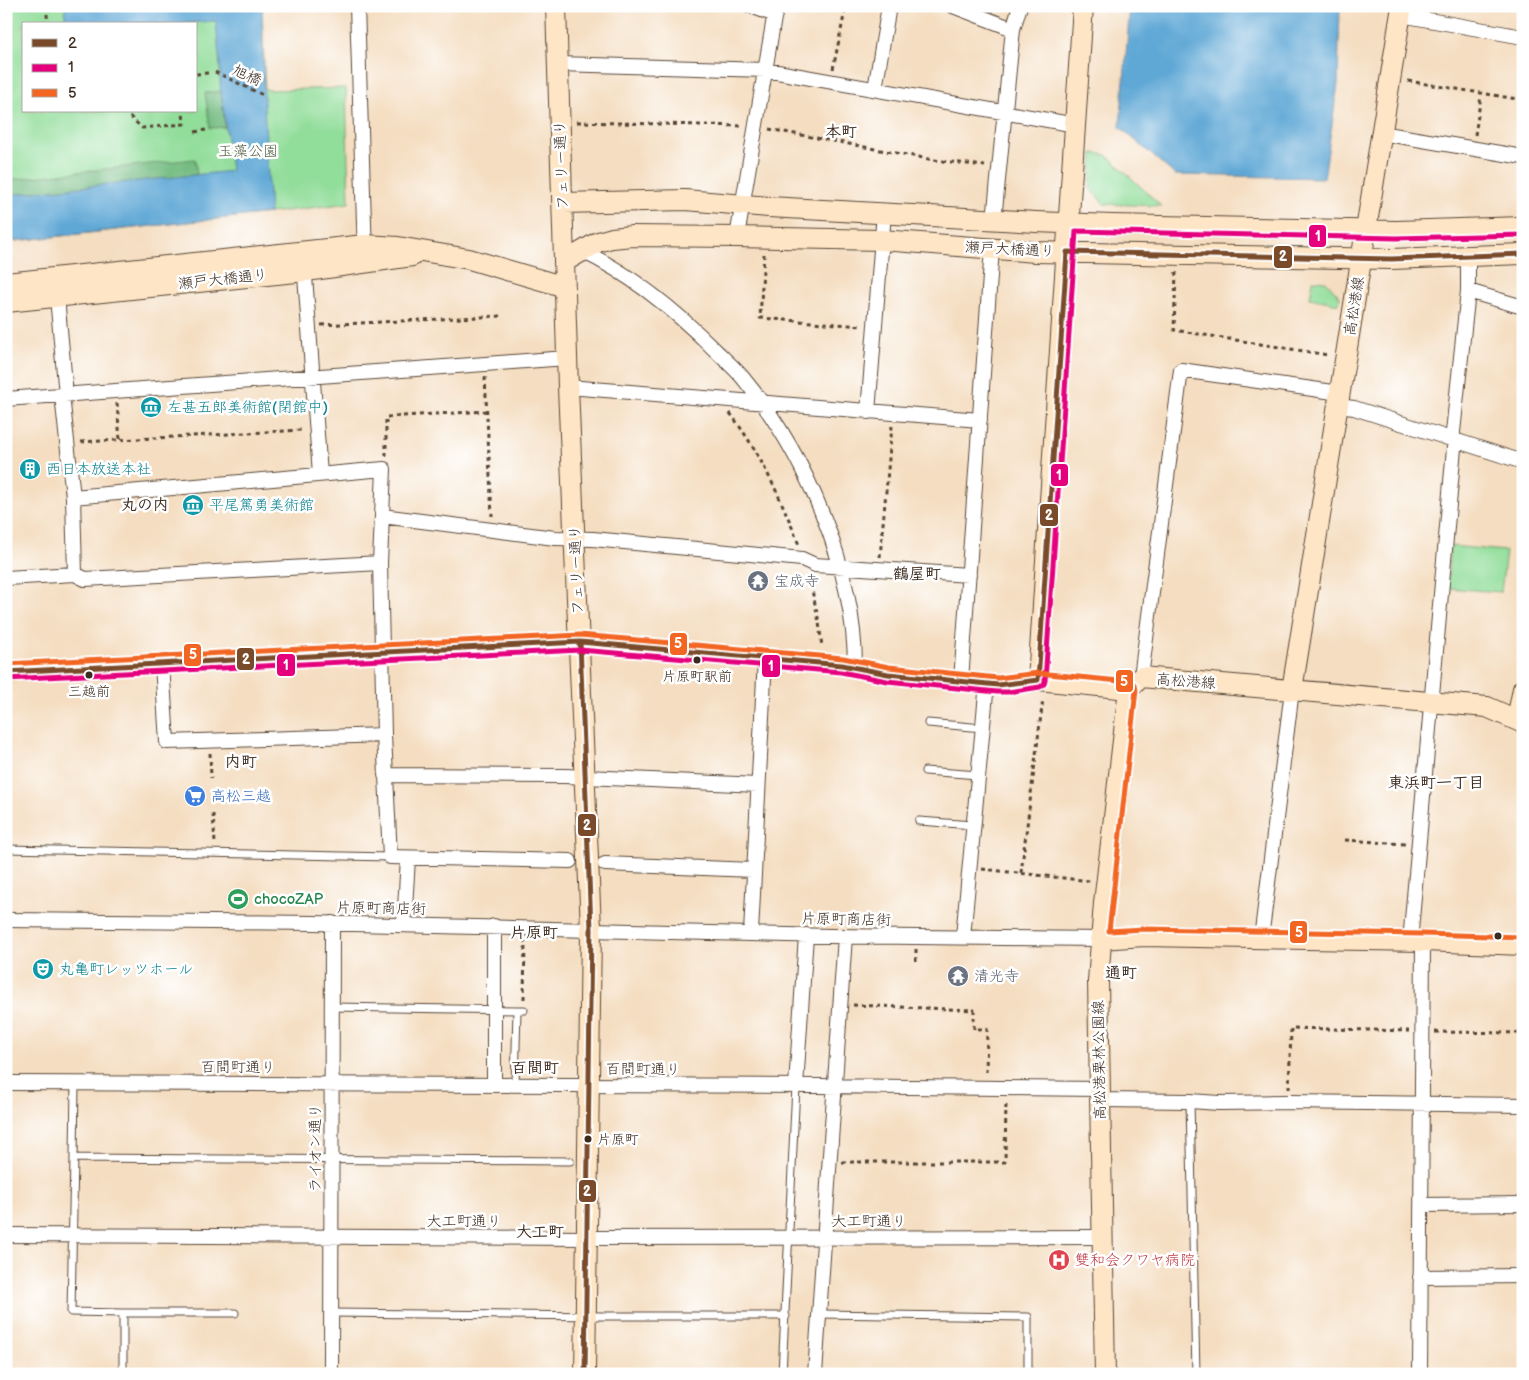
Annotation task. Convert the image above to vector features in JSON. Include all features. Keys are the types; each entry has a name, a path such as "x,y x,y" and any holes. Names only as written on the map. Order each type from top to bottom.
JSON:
{"street":[{"path":"357,6 365,253"},
{"name":"フェリー通り","path":"556,6 564,287 585,776 582,929 588,1085 584,1374"},
{"path":"737,237 775,11 751,6"},
{"path":"875,89 889,6"},
{"path":"953,6 1013,29"},
{"path":"994,220 1013,29 1020,6"},
{"path":"1041,689 1067,252 1084,6"},
{"path":"1401,11 1523,37"},
{"name":"高松港線","path":"6,672 580,642 855,667 888,674 1041,689 1135,683 1292,690 1401,11"},
{"path":"558,64 766,70 1076,125"},
{"path":"1382,133 1523,157"},
{"name":"瀬戸大橋通り","path":"563,203 684,200 742,205 1069,223 1396,231 1523,227"},
{"path":"868,412 884,213"},
{"name":"瀬戸大橋通り","path":"564,262 598,242 612,238 632,236 882,240 1035,252 1362,258 1523,254"},
{"path":"960,680 992,248"},
{"path":"582,251 601,260 688,322 741,376 785,439 817,502 829,532 850,606 855,667"},
{"name":"瀬戸大橋通り","path":"6,302 57,297 365,253 438,252 469,259 564,287"},
{"path":"1420,1374 1422,1032 1417,941 1418,845 1454,457 1453,432 1468,291 1468,256"},
{"path":"304,261 320,474"},
{"name":"瀬戸大橋通り","path":"6,283 304,261"},
{"path":"1468,291 1523,308"},
{"path":"57,297 73,497 75,574"},
{"path":"6,399 567,358"},
{"path":"1135,683 1182,370 1339,400 1354,408 1523,462"},
{"path":"568,388 980,420"},
{"path":"73,497 384,469 380,563 385,775 390,858 570,861"},
{"path":"382,516 555,538 574,538 802,559 815,565 969,575"},
{"path":"6,578 75,574 85,579 380,563"},
{"path":"750,933 765,658"},
{"path":"162,664 167,742 384,735"},
{"path":"963,937 986,683"},
{"name":"高松港栗林公園線","path":"1106,1374 1098,981 1101,939 1135,683"},
{"path":"1261,939 1292,690 1487,707 1520,721 1523,689"},
{"path":"385,775 585,776 758,785"},
{"path":"404,925 408,858"},
{"path":"604,864 753,870"},
{"name":"片原町商店街","path":"6,920 332,923 845,936 1101,939"},
{"name":"ライオン通り","path":"331,1374 332,923"},
{"path":"494,926 494,1085"},
{"path":"796,1086 806,935"},
{"path":"815,1374 845,936"},
{"path":"1101,939 1136,936 1417,941 1523,945"},
{"name":"百間町通り","path":"6,1083 1006,1088 1219,1103 1523,1105"},
{"path":"1421,1205 1523,1204"},
{"name":"大工町通り","path":"6,1235 586,1238 1102,1237"},
{"path":"1420,1277 1523,1276"}],"lane":[{"path":"928,724 982,728"},
{"path":"924,771 978,775"},
{"path":"919,821 973,825"},
{"path":"6,849 390,858"},
{"path":"332,1008 520,1010 515,1085"},
{"path":"75,1082 71,1312 235,1313"},
{"path":"782,1374 796,1086"},
{"path":"1190,1101 1196,1374"},
{"path":"74,1158 570,1161"},
{"path":"123,1313 123,1374"},
{"path":"332,1313 786,1316"},
{"path":"819,1314 1028,1317 1028,1374"}],"path":[{"path":"46,6 48,22"},
{"path":"830,82 846,6"},
{"name":"旭橋","path":"215,72 265,96"},
{"path":"198,74 208,73"},
{"path":"1402,80 1523,100"},
{"path":"1472,148 1481,96"},
{"path":"125,112 142,128 184,124 183,112"},
{"path":"576,122 756,126 948,162 1000,168"},
{"path":"195,132 206,130"},
{"path":"764,248 760,318 875,327"},
{"path":"1176,272 1174,330 1346,358"},
{"path":"308,326 500,316"},
{"path":"484,363 493,529"},
{"path":"116,391 120,440"},
{"path":"718,400 743,432 764,466 794,531 801,549 802,559 814,600 822,650"},
{"path":"384,469 386,461 386,417 487,411"},
{"path":"878,569 893,413"},
{"path":"68,443 316,429"},
{"path":"1021,873 1041,689"},
{"path":"210,762 211,778"},
{"path":"213,814 215,844"},
{"path":"1345,840 1418,845"},
{"path":"969,867 1090,881"},
{"path":"520,1010 525,928"},
{"path":"916,946 916,961"},
{"path":"840,1004 974,1010 974,1028 987,1029 986,1088"},
{"path":"1289,1102 1290,1028 1523,1033"},
{"path":"829,1162 1005,1162 1006,1088"}],"green space":[{"name":"玉藻公園","path":"6,6 262,6 265,89 346,88 349,203 6,242"},
{"path":"221,91 225,127 210,128 205,93"},
{"path":"1093,153 1107,155 1161,206 1104,204 1090,188"},
{"path":"195,159 197,175 6,195 6,180"},
{"path":"1313,280 1326,281 1340,297 1339,304 1310,298"},
{"path":"1450,546 1506,551 1501,592 1447,588"}],"water":[{"path":"65,6 262,6 264,103 270,213 6,242 6,195 231,171 220,84 216,21 65,22"},
{"path":"1130,6 1340,6 1338,84 1324,178 1175,175 1120,127"}],"transit line":[{"name":"1","path":"6,679 580,650 841,672 887,681 997,692 1040,687 1045,681 1076,231 1396,238 1523,235"},
{"name":"2","path":"6,672 580,642 842,665 888,674 998,685 1038,680 1067,252 1391,259 1523,254"},
{"name":"5","path":"6,664 580,635 843,658 889,667 998,678 1038,673 1130,682 1135,685 1136,690 1109,931 1144,929 1523,937"},
{"name":"2","path":"580,642 591,929 585,1374"}],"place":[{"name":"左甚五郎美術館(閉館中)","path":"151,407"},
{"name":"西日本放送本社","path":"30,469"},
{"name":"平尾篤勇美術館","path":"193,505"},
{"name":"宝成寺","path":"758,581"},
{"name":"片原町駅前","path":"697,660"},
{"name":"三越前","path":"89,675"},
{"name":"高松三越","path":"195,796"},
{"name":"chocoZAP","path":"238,899"},
{"name":"丸亀町レッツホール","path":"43,969"},
{"name":"清光寺","path":"958,976"},
{"name":"片原町","path":"588,1139"},
{"name":"雙和会クワヤ病院","path":"1059,1260"}],"district":[{"name":"本町","path":"841,131"},
{"name":"丸の内","path":"145,504"},
{"name":"鶴屋町","path":"917,573"},
{"name":"内町","path":"241,761"},
{"name":"東浜町一丁目","path":"1436,782"},
{"name":"片原町","path":"534,932"},
{"name":"通町","path":"1121,972"},
{"name":"百間町","path":"535,1067"},
{"name":"大工町","path":"540,1231"}]}
